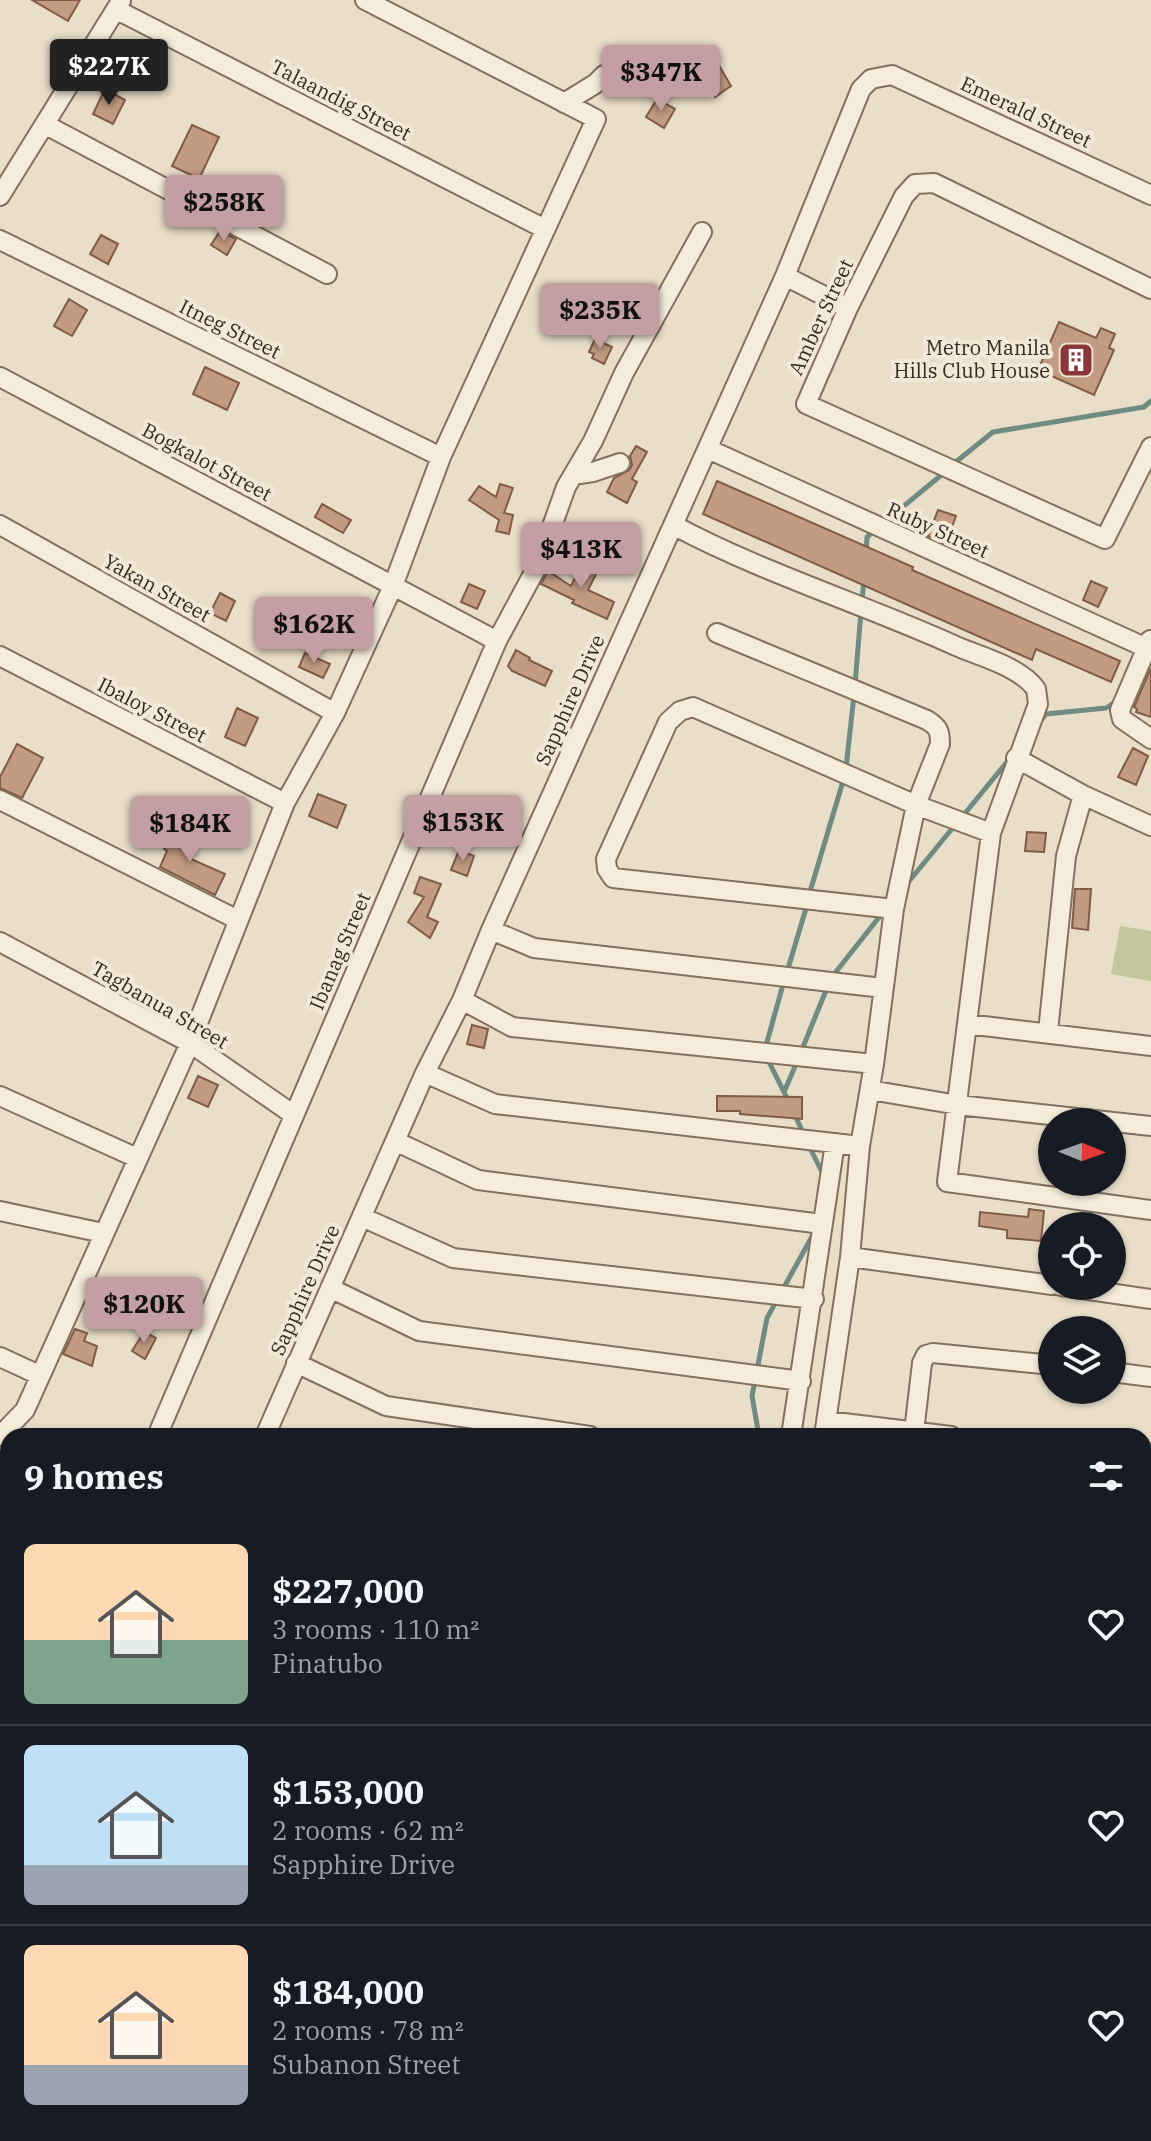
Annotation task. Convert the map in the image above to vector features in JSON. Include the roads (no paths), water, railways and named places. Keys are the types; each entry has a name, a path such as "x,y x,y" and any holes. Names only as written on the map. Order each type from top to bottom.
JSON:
{"street":[{"path":"8,1428 25,1410 190,1043 285,803 335,713 393,586 441,457 596,119 365,0"},
{"path":"0,196 120,5"},
{"name":"Talaandig Street","path":"120,5 545,229"},
{"path":"564,103 604,75"},
{"name":"Emerald Street","path":"882,76 892,75 922,88 1151,195"},
{"name":"Sapphire Drive","path":"268,1428 785,276 861,89 871,79 882,76"},
{"path":"46,125 327,274"},
{"name":"Amber Street","path":"1151,289 934,183 915,184 904,196 848,308 806,404 1105,539 1151,447"},
{"name":"Ibanag Street","path":"160,1428 497,641 539,563 556,510 593,441 624,373 702,232"},
{"name":"Itneg Street","path":"0,240 441,457"},
{"path":"785,276 848,308"},
{"name":"Bogkalot Street","path":"0,377 497,641"},
{"name":"Ruby Street","path":"708,449 1149,645"},
{"path":"573,475 620,463"},
{"name":"Yakan Street","path":"0,525 335,713"},
{"path":"673,525 709,544 916,628 1031,681 1036,689 1038,704 991,833 947,1182 1151,1210"},
{"path":"717,633 938,727 940,744 916,805 894,909 860,1146 850,1257 825,1428"},
{"path":"1149,645 1120,710 1122,719 1151,739"},
{"name":"Ibaloy Street","path":"0,656 285,803"},
{"path":"894,909 613,878 607,869 606,859 668,722 680,711 693,707 916,805 991,833"},
{"path":"1016,758 1083,795 1151,826"},
{"path":"1048,1032 1066,856 1083,795"},
{"path":"0,800 238,920"},
{"path":"491,930 534,948 883,988"},
{"name":"Tagbanua Street","path":"0,942 190,1043 294,1115"},
{"path":"462,1000 512,1027 874,1064"},
{"path":"967,1024 1151,1046"},
{"path":"425,1073 495,1104 860,1146"},
{"path":"870,1090 958,1105 1151,1126"},
{"path":"0,1096 137,1158"},
{"path":"395,1141 478,1180 822,1224"},
{"path":"792,1428 835,1143"},
{"path":"0,1211 103,1233"},
{"path":"362,1217 453,1258 814,1299"},
{"path":"850,1257 1038,1283"},
{"path":"330,1288 419,1331 801,1381"},
{"path":"1126,1295 1151,1299"},
{"path":"914,1428 922,1363 926,1355 933,1353 1038,1364"},
{"path":"0,1357 39,1375"},
{"path":"296,1363 386,1406 536,1428"},
{"path":"1126,1374 1151,1377"}],"waterway":[{"path":"952,465 993,432 1144,407 1151,401"},
{"path":"882,524 945,472"},
{"path":"866,553 867,537 874,531"},
{"path":"862,601 864,579"},
{"path":"855,685 861,611"},
{"path":"846,768 854,695"},
{"path":"1038,724 1046,714 1106,708 1117,701"},
{"path":"962,817 1011,757"},
{"path":"809,895 844,778"},
{"path":"906,885 955,825"},
{"path":"787,972 807,905"},
{"path":"831,978 884,911"},
{"path":"765,1049 784,981"},
{"path":"801,1052 827,988"},
{"path":"767,1058 784,1092"},
{"path":"788,1100 784,1092 797,1062"},
{"path":"794,1113 805,1137"},
{"path":"809,1146 824,1176"},
{"path":"758,1428 752,1396 767,1318 815,1231"}],"place":[{"name":"Metro Manila Hills Club House","path":"1076,360"}]}
